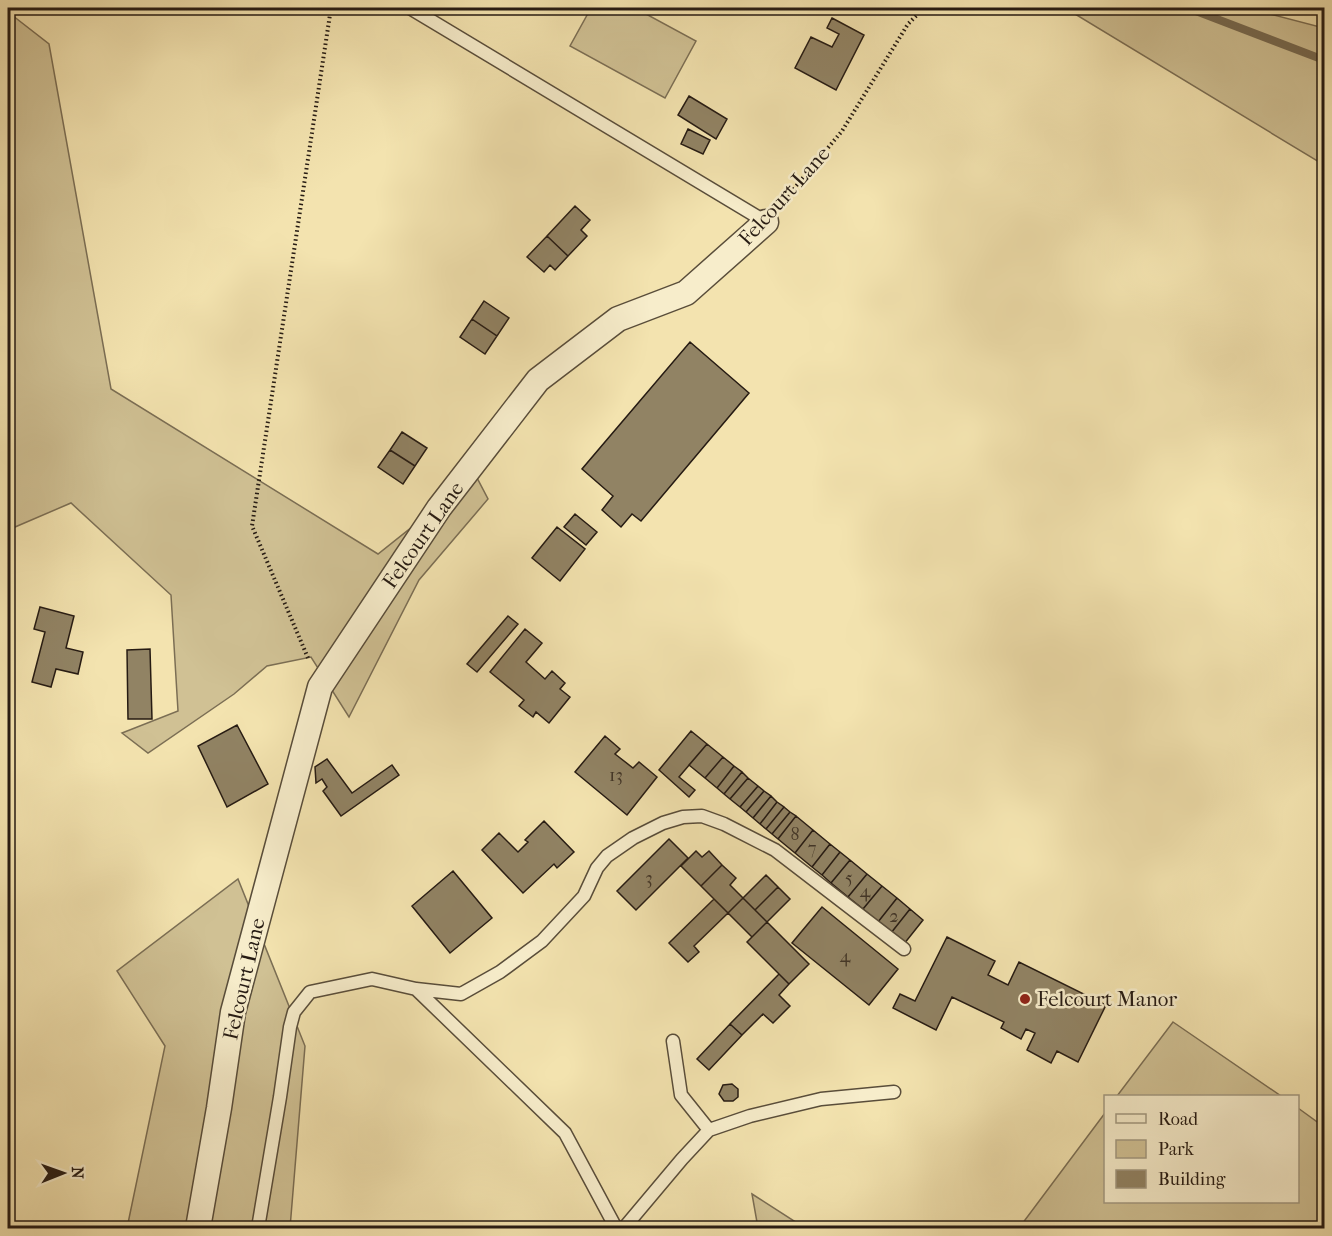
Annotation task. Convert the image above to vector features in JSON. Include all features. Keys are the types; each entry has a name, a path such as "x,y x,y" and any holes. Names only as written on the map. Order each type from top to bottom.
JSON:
{"street":[{"name":"Felcourt Lane","path":"198,1228 219,1108 232,1012 320,687 439,508 538,380 618,319 686,293 766,222"}],"lane":[{"path":"410,8 766,222"},
{"path":"258,1228 290,1027 294,1012 310,992 372,979 416,989 461,994 500,972 542,941 584,896 597,868 607,855 633,838 663,823 683,817 702,816 724,824 775,850 904,949"},
{"path":"416,989 565,1133 616,1228"},
{"path":"673,1041 681,1095 709,1130"},
{"path":"624,1228 709,1130 750,1116 821,1099 894,1092"}],"path":[{"path":"320,687 252,526 331,8"},
{"name":"Felcourt Lane","path":"766,222 842,131 908,24 924,8"}],"green space":[{"path":"591,8 635,8 696,41 665,98 570,46"},
{"path":"1065,8 1247,8 1324,28 1324,165"},
{"path":"8,12 49,44 111,389 378,554 476,476 488,499 419,580 349,717 311,657 267,666 234,694 148,753 122,733 178,711 171,595 71,503 8,530"},
{"path":"238,879 305,1046 290,1228 127,1228 165,1046 117,971"},
{"path":"1173,1022 1280,1095 1118,1095"},
{"path":"1299,1109 1324,1127 1324,1228 1019,1228 1104,1114 1104,1203 1299,1203"},
{"path":"752,1194 805,1228 758,1228"}],"building":[{"path":"832,18 864,35 836,90 795,68 811,37 832,47 839,34 827,28"},
{"path":"689,96 727,119 716,139 678,115"},
{"path":"688,129 710,140 703,154 681,144"},
{"path":"575,206 590,220 581,230 587,236 568,256 547,236"},
{"path":"547,236 568,256 555,270 550,265 544,272 527,257"},
{"path":"484,301 509,318 497,336 472,319"},
{"path":"472,319 497,336 485,354 460,337"},
{"path":"690,342 749,393 641,521 632,514 621,527 602,510 613,496 582,469"},
{"path":"402,432 427,448 415,466 390,450"},
{"path":"390,450 415,466 403,484 378,467"},
{"path":"575,514 597,532 586,545 564,527"},
{"path":"557,527 585,549 560,581 532,558"},
{"path":"40,607 74,616 66,648 83,652 78,674 56,669 51,687 32,682 45,632 34,629"},
{"path":"508,616 518,624 477,672 467,664"},
{"path":"525,629 542,643 526,662 545,679 552,671 565,683 560,689 570,697 549,723 536,712 533,717 519,706 524,700 490,672"},
{"path":"150,649 152,719 128,719 127,650"},
{"path":"237,725 268,784 227,807 198,746"},
{"path":"691,731 707,744 679,777 695,790 689,797 659,770"},
{"path":"605,736 620,749 615,754 633,768 639,762 657,777 627,815 575,772"},
{"path":"707,744 723,757 705,778 689,765"},
{"path":"723,757 734,766 717,788 705,778"},
{"path":"327,759 352,793 392,765 399,775 341,816 323,791 327,787 322,779 316,783 315,767"},
{"path":"734,766 742,772 724,794 717,788"},
{"path":"742,772 748,778 730,799 724,794"},
{"path":"748,778 758,786 740,807 730,799"},
{"path":"758,786 764,791 746,812 740,807"},
{"path":"764,791 771,796 753,818 746,812"},
{"path":"771,796 777,802 760,824 753,818"},
{"path":"777,802 784,807 766,829 760,824"},
{"path":"784,807 790,812 772,834 766,829"},
{"path":"790,812 796,816 778,839 772,834"},
{"path":"796,816 813,830 795,853 778,839"},
{"path":"544,821 574,852 557,868 554,864 523,893 482,850 499,833 518,852 528,842 525,840"},
{"path":"813,830 830,844 812,867 795,853"},
{"path":"669,839 688,858 636,910 617,891"},
{"path":"830,844 840,852 822,875 812,867"},
{"path":"696,851 702,857 709,851 722,865 701,886 681,866"},
{"path":"840,852 850,860 831,883 822,875"},
{"path":"850,860 867,874 848,897 831,883"},
{"path":"722,865 736,878 730,885 743,898 728,913 701,886"},
{"path":"453,871 492,918 450,953 412,906"},
{"path":"867,874 882,886 863,909 848,897"},
{"path":"766,875 778,887 755,910 743,898"},
{"path":"882,886 897,898 878,922 863,909"},
{"path":"778,887 790,899 767,922 755,910"},
{"path":"743,898 767,922 752,937 728,913"},
{"path":"897,898 910,909 891,933 878,922"},
{"path":"714,899 728,913 694,946 699,952 688,962 669,943"},
{"path":"822,907 898,969 869,1005 792,943"},
{"path":"910,909 923,920 904,944 891,933"},
{"path":"767,922 809,964 789,984 747,942"},
{"name":"Felcourt Manor","path":"947,937 995,961 988,975 1008,985 1019,962 1106,1005 1078,1062 1057,1051 1051,1063 1027,1050 1035,1033 1026,1029 1021,1039 1001,1028 1004,1022 952,997 936,1030 893,1008 900,994 915,1001"},
{"path":"779,974 789,984 779,995 790,1006 773,1023 763,1014 742,1035 730,1024"},
{"path":"730,1024 742,1035 709,1070 697,1059"},
{"path":"732,1084 738,1089 738,1097 733,1101 724,1101 719,1094 723,1085"}],"waterway":[{"path":"1188,8 1324,60"}],"place":[{"name":"Felcourt Manor","path":"1025,999"}]}
